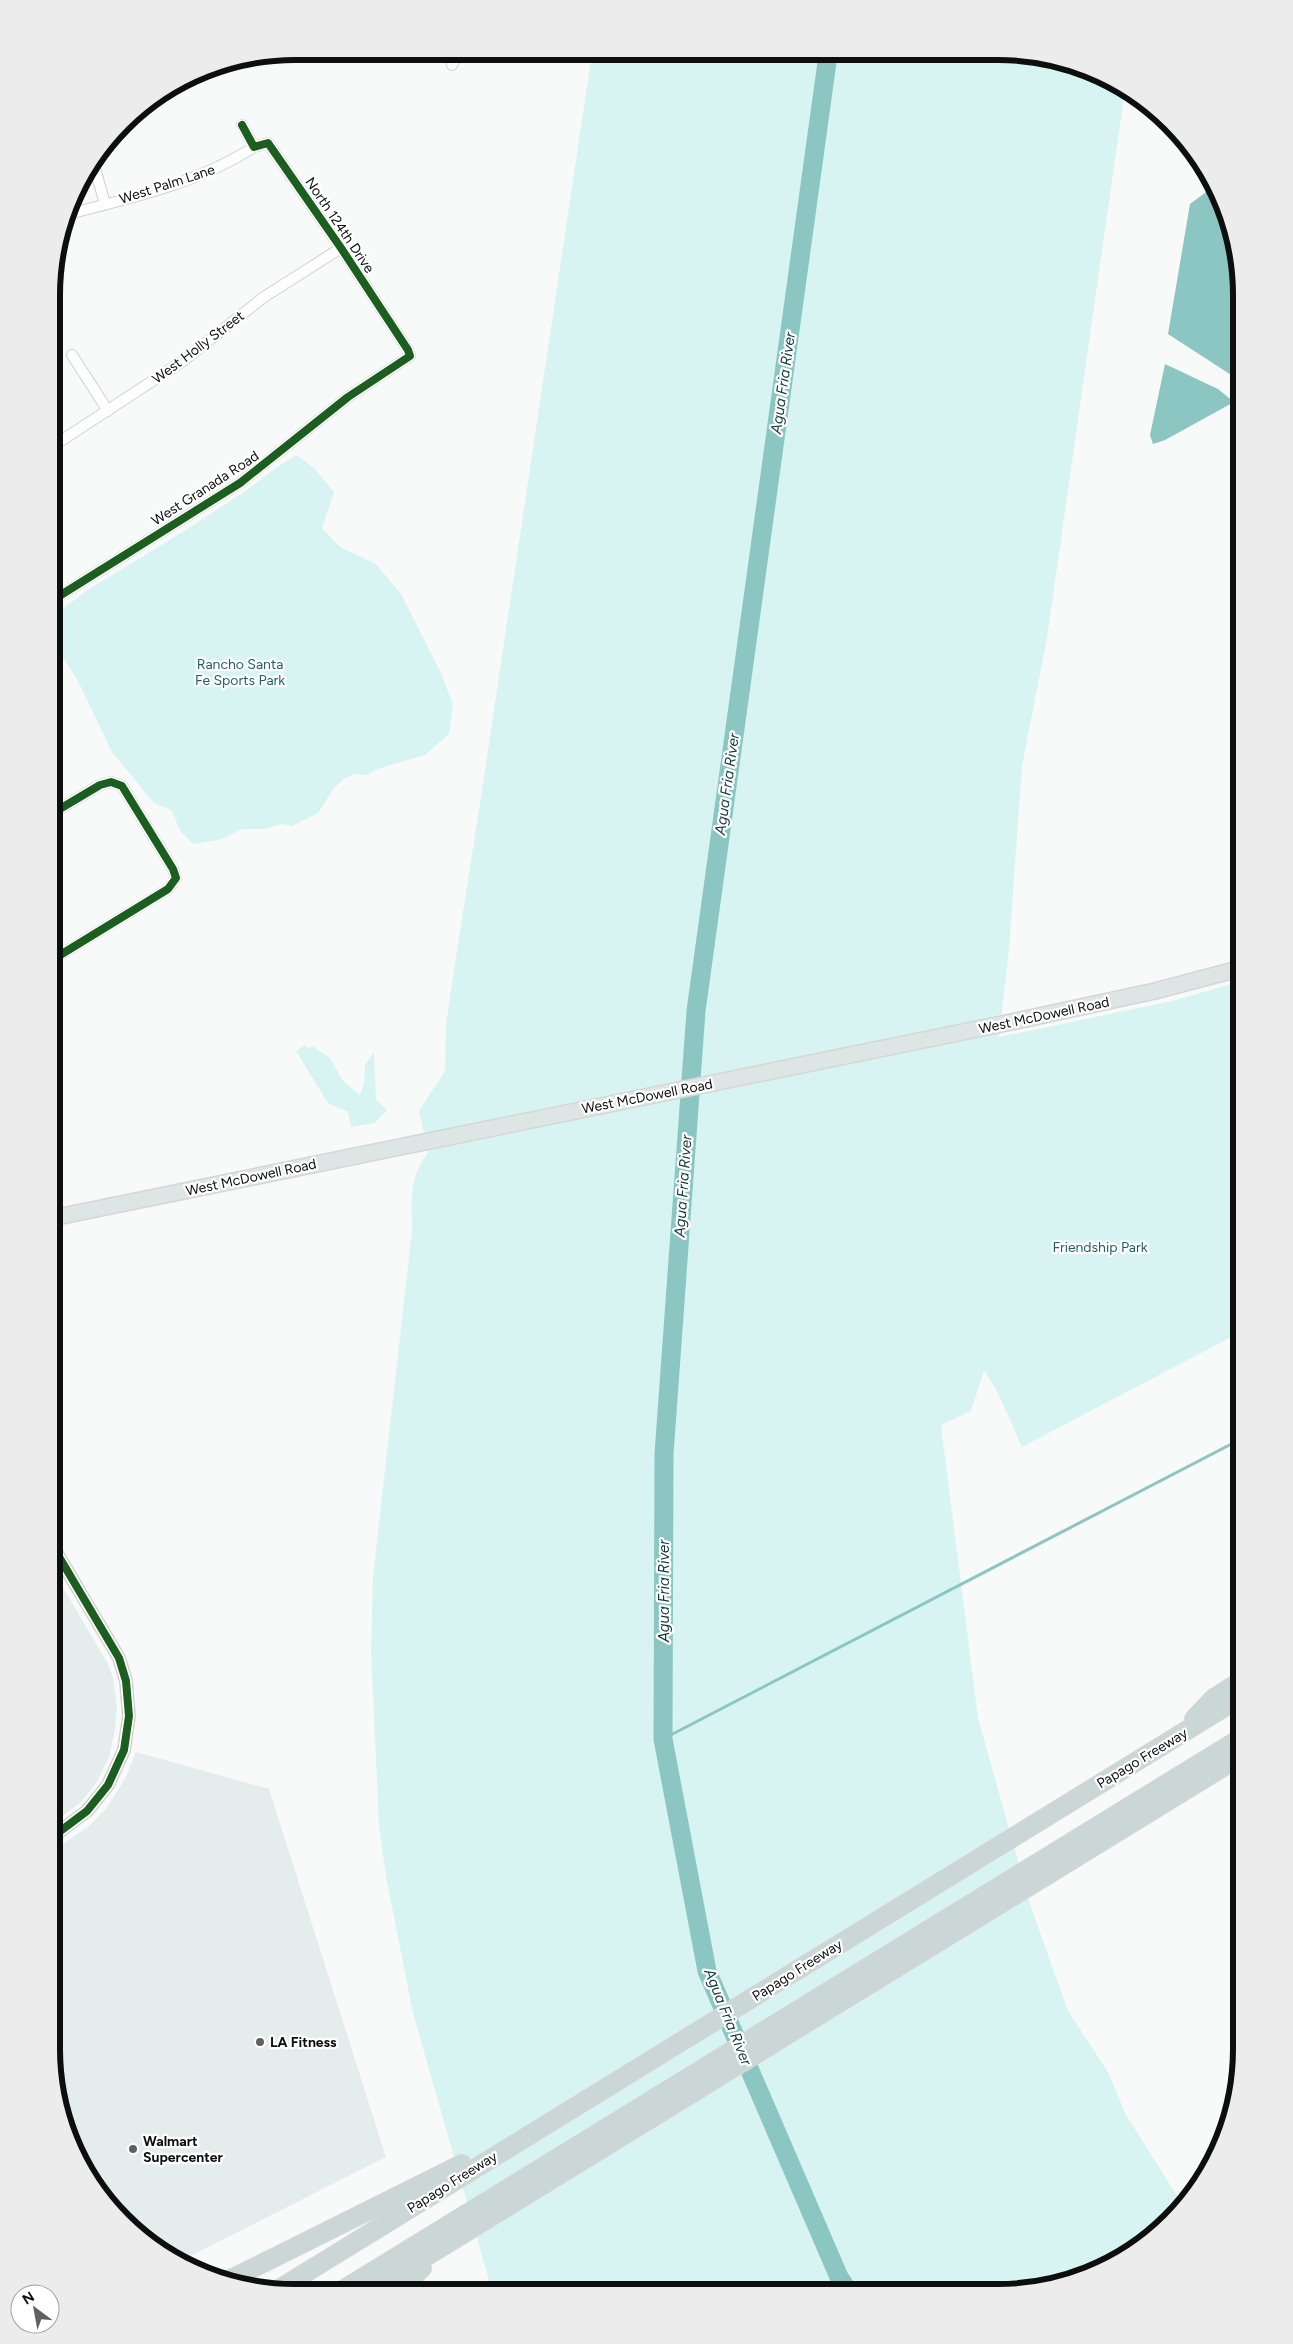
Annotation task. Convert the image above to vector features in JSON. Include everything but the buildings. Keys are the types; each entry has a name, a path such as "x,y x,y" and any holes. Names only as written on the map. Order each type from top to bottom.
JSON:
{"highway":[{"path":"1178,1736 1214,1698 1233,1685"},
{"name":"Papago Freeway","path":"287,2284 429,2188 557,2117 1233,1702"},
{"path":"354,2284 441,2238 1064,1855 1233,1743"},
{"path":"1064,1855 1233,1761"},
{"path":"1216,1772 1233,1766"},
{"path":"237,2277 429,2188"},
{"path":"379,2284 441,2238"},
{"path":"404,2284 441,2238"}],"main road":[{"name":"West McDowell Road","path":"60,1216 1002,1024 1155,991 1233,970"}],"street":[{"path":"452,65 455,60"},
{"path":"242,125 254,147"},
{"name":"North 124th Drive","path":"254,147 268,143 341,248 408,350 410,356"},
{"name":"West Palm Lane","path":"75,212 190,180 229,163 254,147"},
{"name":"West Palm Lane","path":"96,170 105,204"},
{"name":"West Holly Street","path":"60,442 108,412 183,361 264,297 341,248"},
{"path":"72,355 108,412"},
{"name":"West Granada Road","path":"60,591 240,483 348,397 410,356"},
{"path":"60,809 100,784 110,782 122,786 173,868 176,878 168,889 60,955"},
{"path":"60,1558 119,1658 126,1682 129,1716 124,1750 108,1785 87,1811 60,1832"}],"shaded area":[{"path":"60,1583 108,1664 113,1678 117,1706 115,1729 109,1757 97,1782 81,1802 60,1818"},
{"path":"136,1752 269,1789 386,2157 186,2258 140,2226 108,2192 91,2167 72,2125 62,2080 60,2049 60,1846 88,1827 106,1809 125,1779"}],"green space":[{"name":"Friendship Park","path":"591,60 998,60 1029,62 1074,72 1102,84 1124,96 1047,638 1022,766 1009,950 999,1037 1172,1001 1233,984 1233,1336 1022,1447 998,1393 984,1370 971,1411 941,1425 978,1718 1031,1907 1068,2011 1108,2072 1126,2115 1179,2199 1141,2236 1116,2253 1074,2272 1029,2282 998,2284 490,2284 413,2013 386,1877 379,1825 371,1653 373,1577 412,1230 412,1190 417,1171 428,1153 419,1111 445,1071 446,1025"},
{"name":"Rancho Santa Fe Sports Park","path":"297,455 315,469 334,492 322,528 340,547 376,564 401,594 440,671 453,704 449,734 425,755 377,769 368,775 354,774 344,779 334,788 318,813 292,826 282,824 263,829 242,829 219,840 193,844 181,832 171,810 154,803 112,752 77,679 60,654 60,610 89,589 223,506"},
{"path":"305,1045 308,1048 312,1046 330,1058 343,1081 360,1095 364,1084 365,1065 374,1052 376,1099 387,1110 375,1123 351,1127 348,1112 328,1103 296,1051"}],"water":[{"path":"1209,190 1221,219 1225,234 1231,264 1233,295 1233,376 1168,334 1190,204"},
{"path":"1165,364 1218,389 1233,401 1165,440 1153,444 1150,435"}],"waterway":[{"name":"Agua Fria River","path":"827,60 696,1011 664,1454 663,1739 707,1971 844,2284"},
{"path":"663,1739 1233,1443"}],"cycle path":[{"path":"60,596 240,483 348,397 410,356 408,350 341,248 268,143 254,147 242,125"},
{"path":"60,809 100,785 111,782 122,786 173,869 176,878 168,889 60,955"},
{"path":"60,1558 119,1658 126,1681 129,1716 124,1750 108,1785 87,1811 60,1831"}],"place":[{"name":"LA Fitness","path":"260,2042"},
{"name":"Walmart Supercenter","path":"133,2149"}]}
